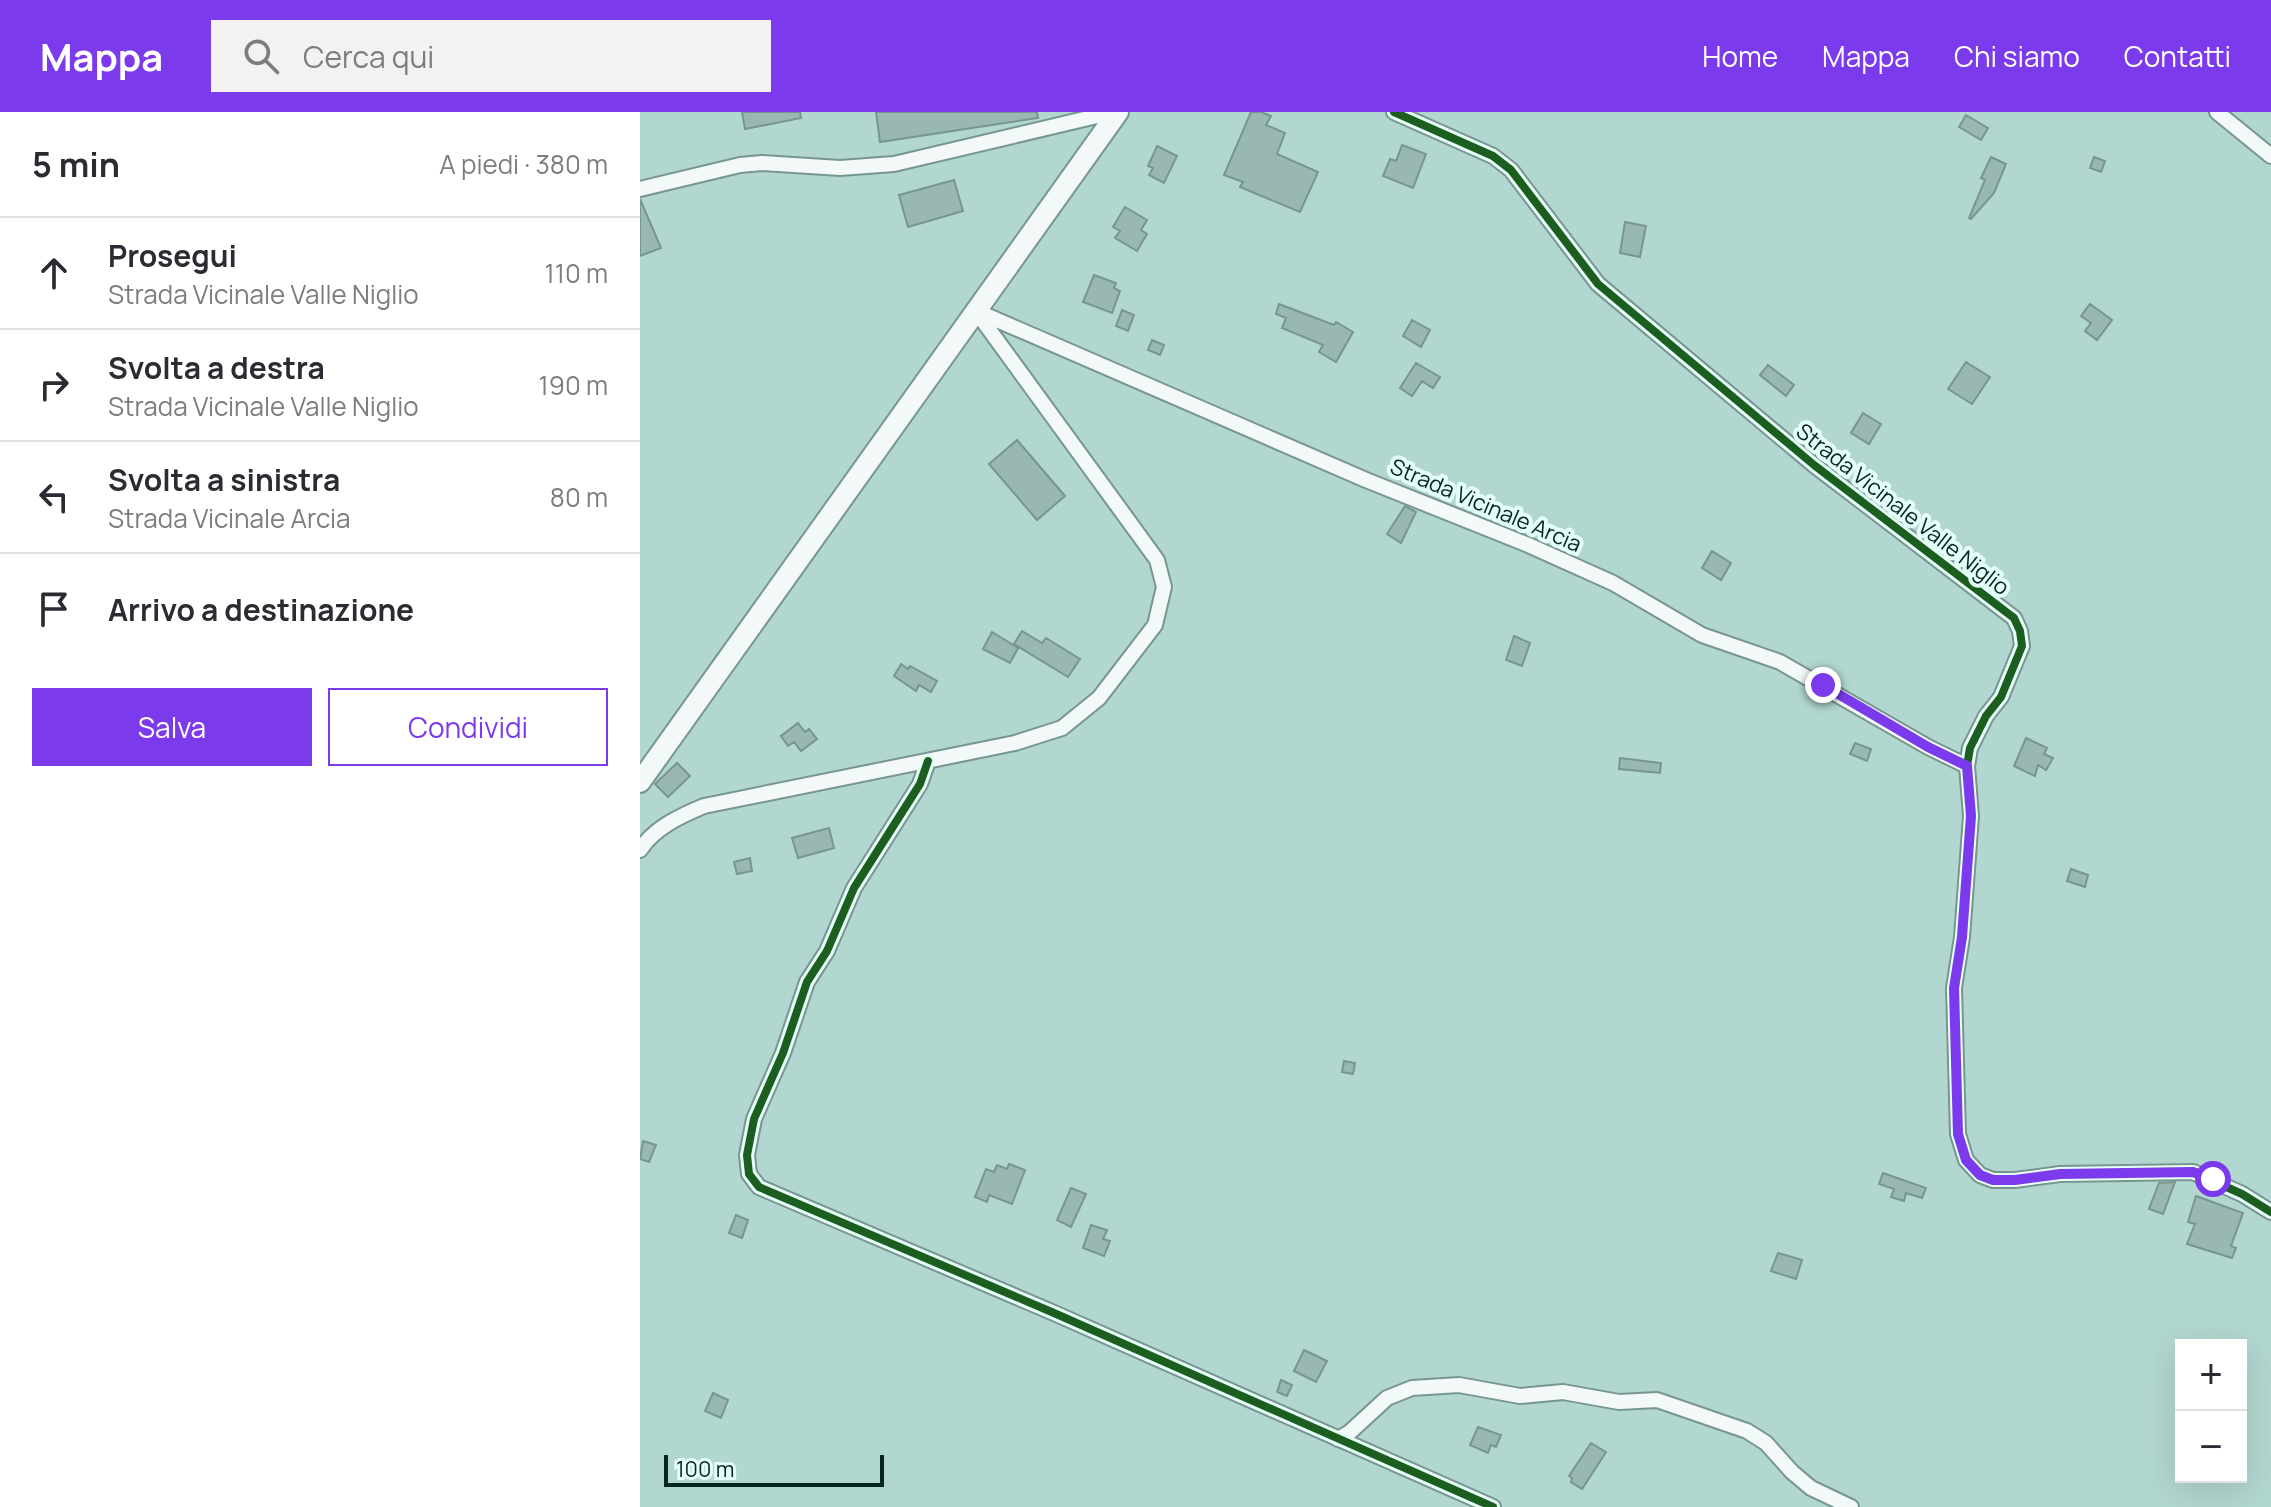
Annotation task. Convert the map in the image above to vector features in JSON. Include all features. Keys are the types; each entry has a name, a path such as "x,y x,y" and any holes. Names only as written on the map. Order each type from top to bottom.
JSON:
{"main road":[{"path":"640,782 1116,112"}],"street":[{"path":"640,189 740,165 762,163 854,168 894,164 1116,112"},
{"name":"Strada Vicinale Valle Niglio","path":"1394,112 1493,156 1511,170 1598,284 1814,465 2014,618 2022,646 2001,697 1986,716 1970,748 1967,766 1971,816 1962,937 1954,988 1958,1134 1966,1160 1980,1175 1993,1180 2060,1174 2193,1172 2242,1194 2271,1212"},
{"path":"2217,112 2271,156"},
{"path":"640,850 646,840 675,818 704,806 1015,743 1062,728 1099,698 1155,625 1164,587 1157,560 974,310"},
{"name":"Strada Vicinale Arcia","path":"974,310 1613,583 1702,635 1780,662 1967,766"},
{"path":"928,761 920,784 854,888 827,951 807,982 783,1053 754,1119 747,1155 749,1174 759,1187 1040,1306 1493,1507"},
{"path":"1338,1439 1387,1398 1412,1388 1459,1385 1520,1396 1563,1392 1619,1402 1657,1400 1747,1431 1766,1443 1811,1488 1851,1507"}],"building":[{"path":"742,112 800,112 801,118 745,129"},
{"path":"876,112 1037,112 1038,118 880,142"},
{"path":"1251,112 1271,116 1266,125 1285,133 1277,154 1318,172 1300,212 1240,187 1243,182 1224,175"},
{"path":"1966,115 1988,128 1981,140 1959,127"},
{"path":"1402,145 1426,154 1413,188 1383,176 1390,159 1396,161"},
{"path":"1157,146 1177,156 1164,183 1149,175 1153,168 1148,166"},
{"path":"1991,157 2006,164 1994,193 1971,219 1985,180 1981,178"},
{"path":"2094,157 2105,161 2101,172 2090,168"},
{"path":"954,180 963,211 908,227 899,195"},
{"path":"640,199 661,248 640,256"},
{"path":"1125,207 1147,220 1141,230 1147,234 1137,251 1115,238 1120,231 1113,227"},
{"path":"1625,222 1646,226 1640,257 1620,253"},
{"path":"1094,275 1116,283 1114,288 1120,291 1112,313 1083,302"},
{"path":"1279,304 1334,325 1336,322 1353,332 1336,362 1319,352 1323,345 1282,328 1286,318 1276,314"},
{"path":"2090,304 2112,320 2097,340 2085,331 2091,323 2081,316"},
{"path":"1122,310 1134,315 1128,331 1116,326"},
{"path":"1412,320 1430,330 1421,347 1403,336"},
{"path":"1152,340 1164,345 1160,355 1148,350"},
{"path":"1966,362 1990,377 1972,404 1948,389"},
{"path":"1416,363 1440,377 1433,388 1422,381 1412,396 1400,388"},
{"path":"1768,365 1794,385 1786,396 1760,375"},
{"path":"1863,413 1881,424 1869,444 1851,433"},
{"path":"1017,440 1065,496 1037,520 989,464"},
{"path":"1405,506 1416,512 1401,543 1387,534"},
{"path":"1712,551 1731,563 1721,580 1702,568"},
{"path":"1022,631 1042,643 1046,638 1080,659 1068,677 1014,644"},
{"path":"992,632 1018,648 1010,663 983,649"},
{"path":"1514,636 1530,643 1522,666 1506,660"},
{"path":"901,664 937,681 931,692 919,685 916,691 894,676"},
{"path":"798,723 805,732 809,729 817,739 801,751 794,742 788,746 781,736"},
{"path":"2026,738 2047,748 2044,754 2053,758 2046,770 2038,765 2035,776 2014,766"},
{"path":"1855,743 1871,749 1867,761 1850,754"},
{"path":"1620,758 1661,763 1660,773 1619,769"},
{"path":"677,763 690,776 668,797 655,784"},
{"path":"829,828 834,848 798,858 792,838"},
{"path":"750,858 752,871 737,874 734,862"},
{"path":"2071,869 2088,875 2085,887 2067,881"},
{"path":"1344,1061 1355,1063 1353,1074 1342,1072"},
{"path":"643,1141 656,1145 649,1162 640,1159"},
{"path":"1009,1164 1025,1170 1012,1204 989,1195 987,1202 975,1197 986,1169 994,1172 997,1165 1007,1169"},
{"path":"1883,1173 1926,1188 1922,1198 1906,1193 1904,1201 1891,1197 1894,1189 1879,1184"},
{"path":"2175,1182 2163,1214 2149,1209 2159,1183"},
{"path":"1071,1188 1086,1194 1071,1227 1057,1220"},
{"path":"2196,1196 2243,1213 2231,1246 2236,1248 2232,1258 2187,1244 2195,1224 2188,1222"},
{"path":"736,1215 748,1220 742,1238 729,1233"},
{"path":"1091,1225 1107,1230 1103,1239 1110,1241 1104,1256 1083,1248"},
{"path":"1778,1253 1802,1260 1796,1279 1771,1271"},
{"path":"1304,1350 1327,1361 1316,1382 1294,1371"},
{"path":"1281,1380 1292,1385 1287,1396 1277,1392"},
{"path":"713,1393 728,1400 721,1418 705,1411"},
{"path":"1478,1427 1501,1435 1496,1447 1491,1445 1488,1453 1470,1445"},
{"path":"1591,1443 1606,1452 1582,1489 1571,1482 1569,1476"}],"cycle path":[{"path":"1394,112 1493,156 1511,170 1598,284 1814,465 2014,618 2022,646 2001,697 1986,716 1970,748 1967,766 1971,816 1962,937 1954,988 1958,1134 1966,1160 1980,1175 1993,1180 2060,1174 2193,1172 2242,1194 2271,1212"},
{"path":"928,761 920,784 854,888 827,951 807,982 783,1053 754,1119 747,1155 749,1174 759,1187 1493,1507"}],"route":[{"path":"1823,685 1928,747 1967,766 1971,816 1962,937 1954,988 1958,1134 1966,1160 1973,1169 1993,1180 2060,1174 2193,1172 2213,1179"}]}
